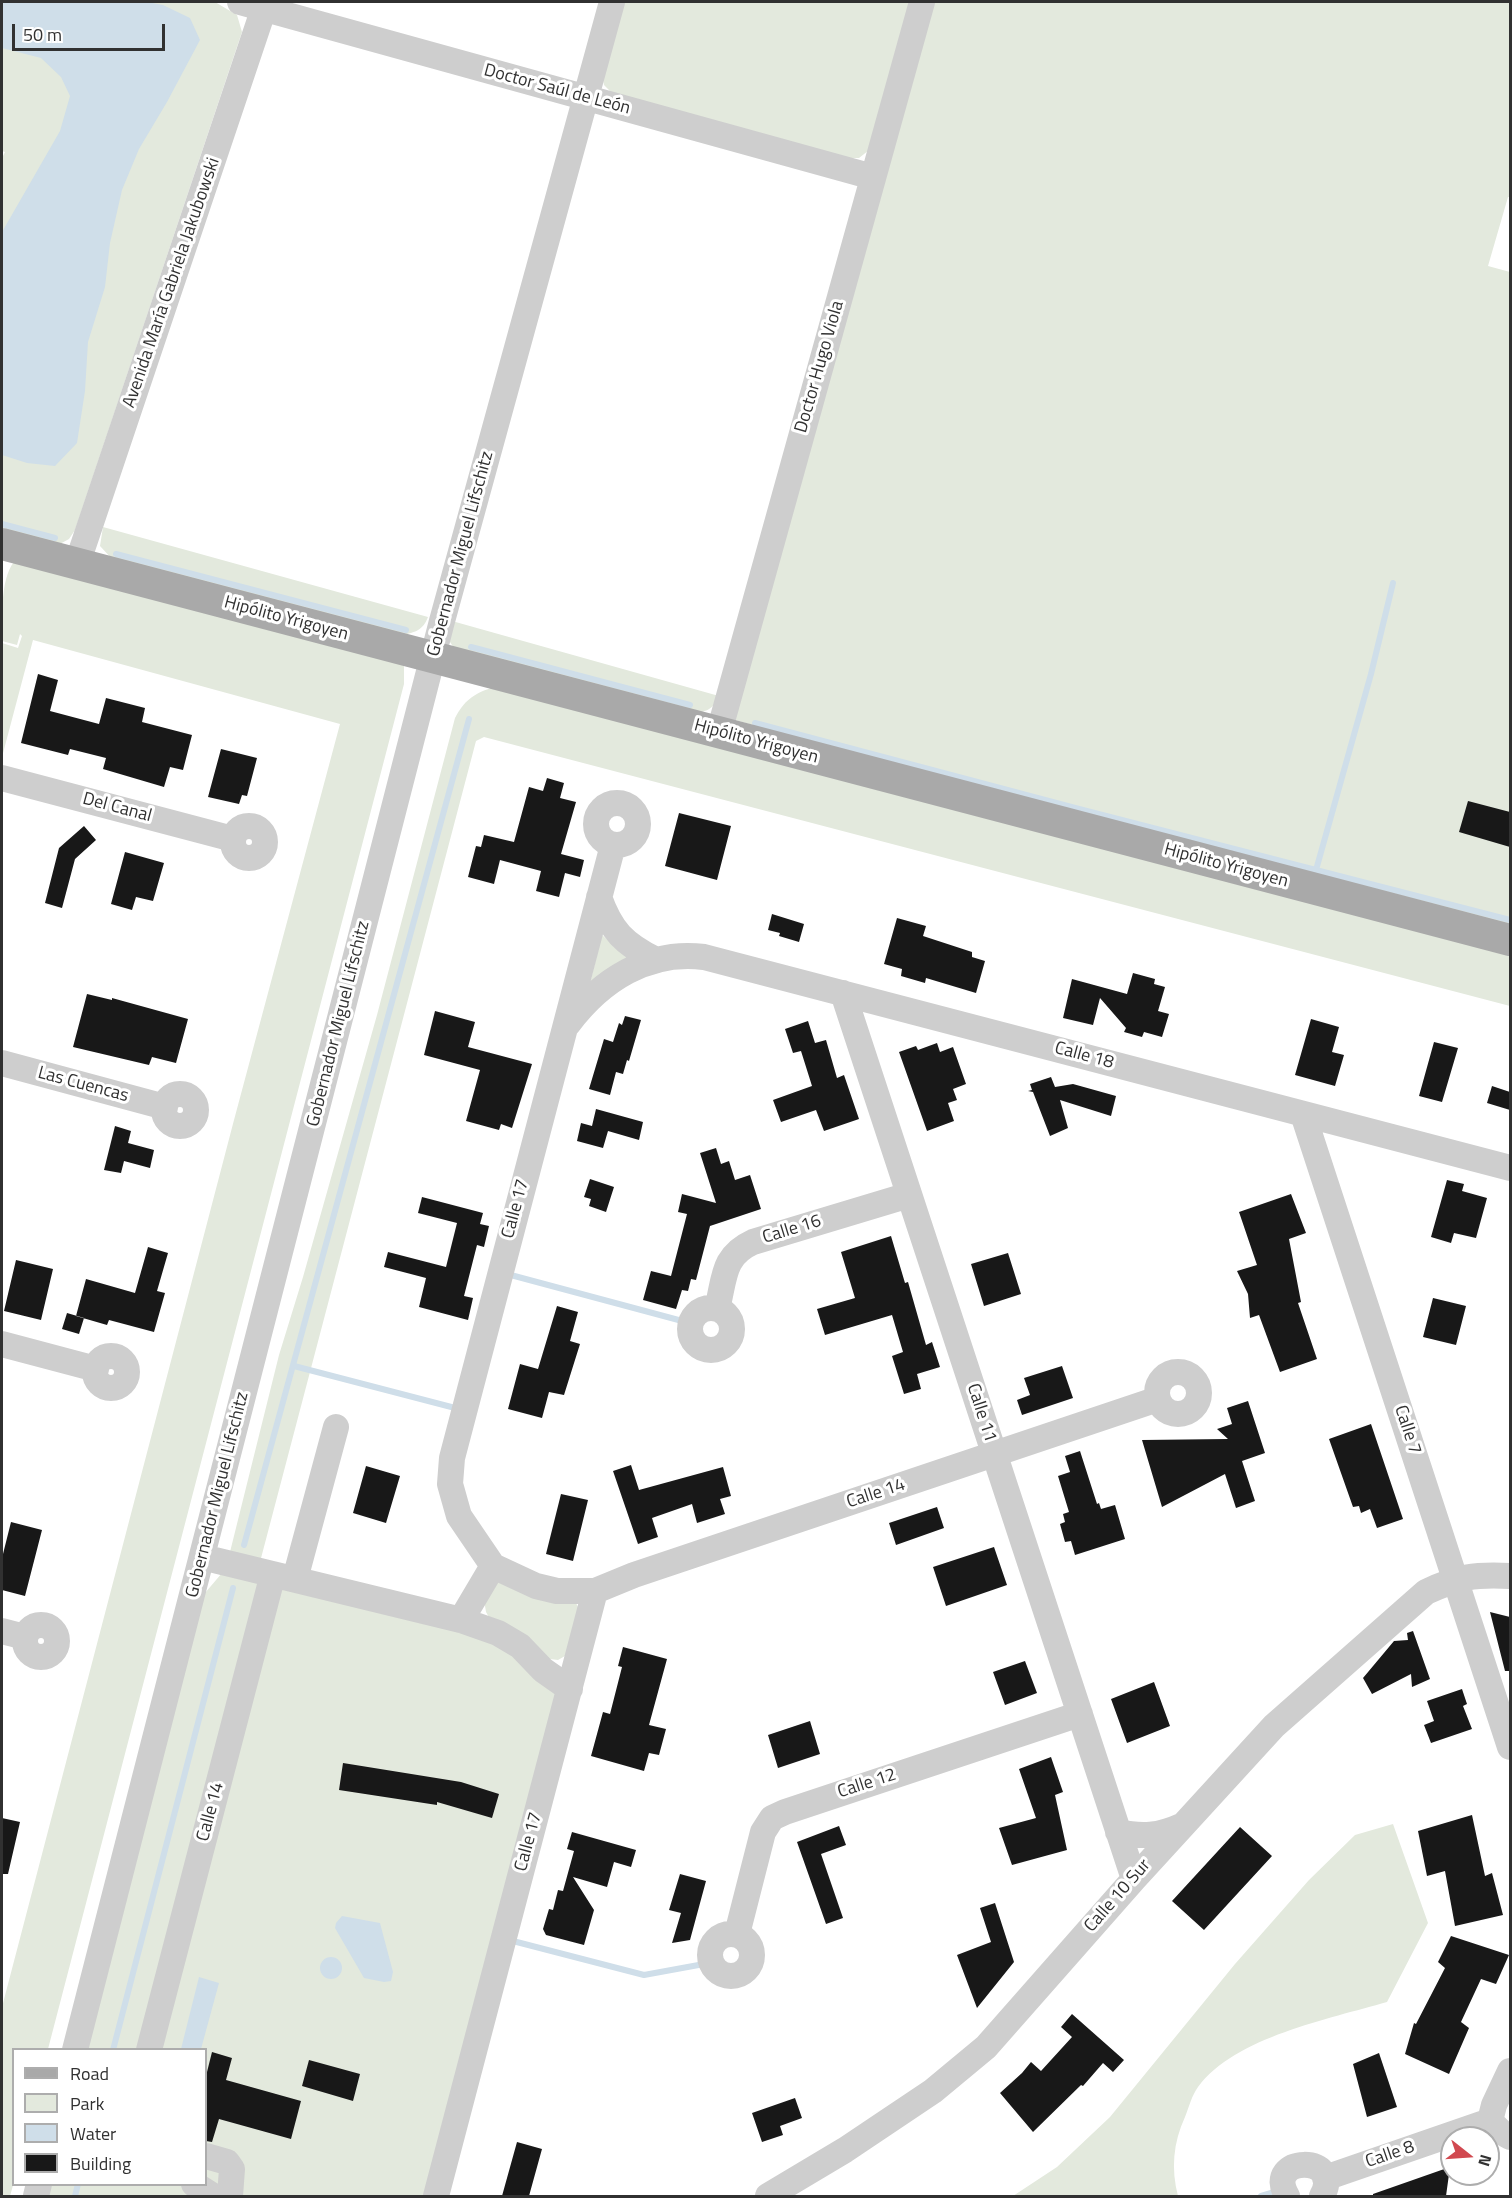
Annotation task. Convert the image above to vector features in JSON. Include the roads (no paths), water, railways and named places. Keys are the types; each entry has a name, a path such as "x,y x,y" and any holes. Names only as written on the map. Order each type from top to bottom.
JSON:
{"main road":[{"name":"Hipólito Yrigoyen","path":"2,544 1510,940"}],"street":[{"name":"Gobernador Miguel Lifschitz","path":"75,2048 433,657 612,2"},
{"name":"Doctor Hugo Viola","path":"718,732 922,2"},
{"name":"Doctor Saúl de León","path":"257,4 873,177"},
{"name":"Avenida María Gabriela Jakubowski","path":"77,564 257,4"},
{"name":"Del Canal","path":"2,778 233,839"},
{"name":"Calle 17","path":"493,1566 459,1516 450,1484 452,1458 613,845"},
{"path":"599,897 606,918 619,936 636,950 656,960"},
{"name":"Calle 18","path":"563,1032 581,1007 603,987 628,971 656,960 683,954 704,957 1510,1168"},
{"name":"Calle 11","path":"843,993 1134,1879"},
{"name":"Las Cuencas","path":"2,1063 165,1107"},
{"name":"Calle 7","path":"1303,1114 1510,1746"},
{"name":"Calle 16","path":"717,1309 729,1261 738,1249 753,1242 909,1196"},
{"path":"2,1344 96,1369"},
{"name":"Calle 14","path":"595,1591 634,1575 1158,1399"},
{"name":"Calle 14","path":"149,2048 284,1576 336,1427"},
{"path":"202,1557 461,1620 498,1633 520,1646 543,1670 570,1689"},
{"path":"461,1620 493,1566 536,1586 557,1591 595,1591"},
{"name":"Calle 10 Sur","path":"768,2196 845,2150 933,2091 986,2047 1181,1826 1274,1726 1426,1592 1455,1579 1490,1575 1510,1576"},
{"name":"Calle 17","path":"436,2196 595,1591"},
{"name":"Calle 12","path":"737,1934 764,1832 772,1818 1080,1714"},
{"path":"1118,1832 1150,1836 1181,1826"},
{"path":"1510,2071 1494,2105 1490,2121 1510,2137"},
{"name":"Calle 8","path":"1287,2196 1283,2183 1291,2168 1298,2164 1314,2165 1321,2171 1323,2187 1490,2121"},
{"path":"207,2156 227,2162 232,2169 230,2196"},
{"path":"197,2186 213,2196"}],"water":[{"path":"2,2 147,2 163,5 190,18 200,40 139,149 122,190 110,243 105,287 88,342 85,391 77,443 55,466 27,463 2,455 2,232 60,131 70,96 61,77 41,58 2,48"},
{"path":"342,1916 380,1923 393,1972 391,1981 364,1978 335,1928"},
{"path":"327,1957 335,1957 342,1964 342,1972 335,1979 327,1979 320,1972 320,1964"},
{"path":"199,1977 219,1983 201,2048 181,2048"}],"waterway":[{"path":"2,524 55,538"},
{"path":"116,554 406,630"},
{"path":"1316,870 1371,674 1393,583"},
{"path":"471,647 690,705"},
{"path":"244,1545 469,719"},
{"path":"755,723 1510,920"},
{"path":"507,1274 686,1322"},
{"path":"294,1366 459,1409"},
{"path":"114,2048 233,1588"},
{"path":"509,1940 644,1975 704,1964"},
{"path":"75,2196 78,2186"},
{"path":"1261,2196 1278,2191"}]}
